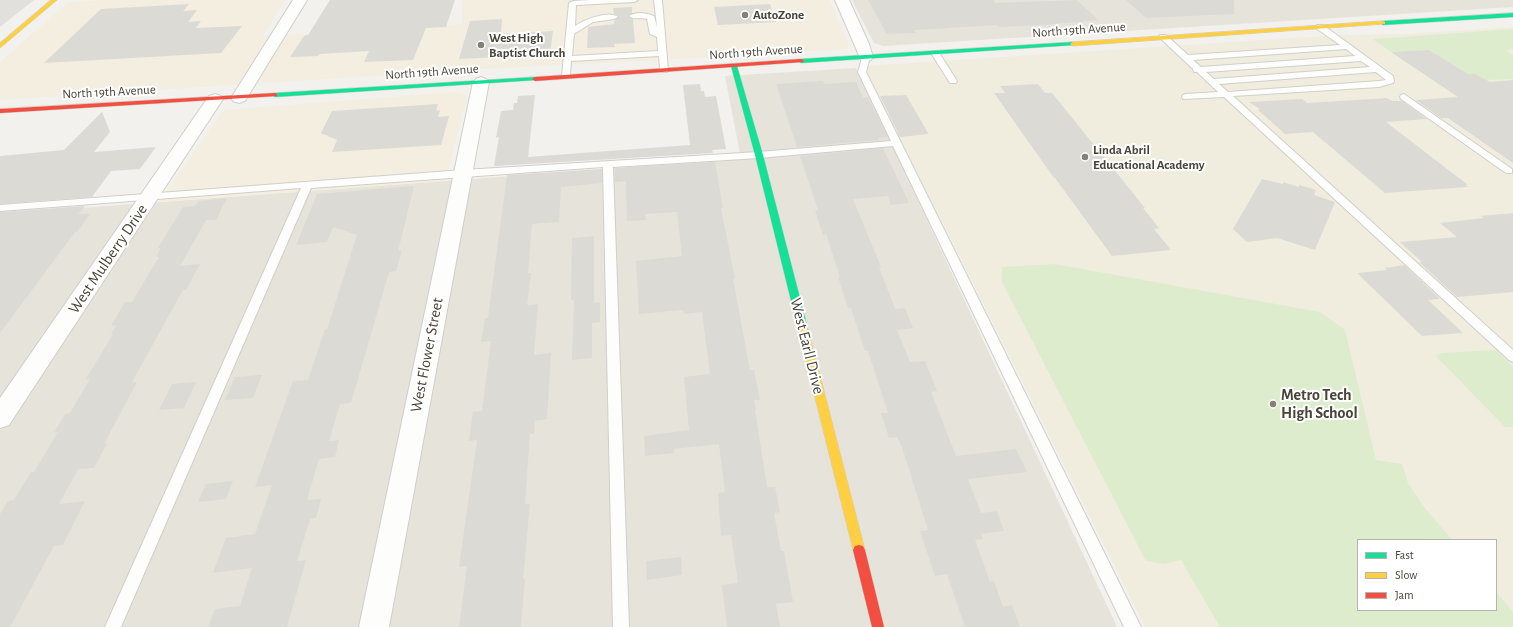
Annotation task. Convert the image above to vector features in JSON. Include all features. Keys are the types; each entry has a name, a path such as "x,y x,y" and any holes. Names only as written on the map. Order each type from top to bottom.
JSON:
{"main road":[{"path":"0,46 54,0"},
{"name":"North 19th Avenue","path":"0,112 866,58 935,52 1513,15"},
{"name":"West Earll Drive","path":"734,66 759,155 878,627"}],"street":[{"path":"239,98 300,0"},
{"path":"842,0 862,44 866,58"},
{"name":"West Flower Street","path":"374,627 462,172 481,82"},
{"name":"West Mulberry Drive","path":"0,418 215,99"}],"lane":[{"path":"566,76 573,3 634,0"},
{"path":"658,0 664,70"},
{"path":"633,16 644,15 651,18 654,34 662,36"},
{"path":"570,33 586,21 598,18 614,17"},
{"path":"1204,76 1386,75 1320,27"},
{"path":"1163,37 1513,357"},
{"path":"1186,97 1204,76 1350,49"},
{"path":"935,52 953,81"},
{"path":"568,59 663,53"},
{"path":"866,58 862,72 1133,627"},
{"path":"1204,76 1362,58"},
{"path":"1204,76 1370,63"},
{"path":"1204,76 1378,69"},
{"path":"1404,97 1509,171"},
{"path":"0,208 462,172 759,155 897,143"},
{"path":"608,163 621,627"},
{"path":"113,627 307,185"}],"shaded area":[{"path":"0,0 34,0 0,27"},
{"path":"109,0 285,0 263,36 462,24 463,0 830,0 849,44 847,49 484,69 0,100 0,62 68,2"},
{"path":"852,0 1513,0 1513,7 883,46 874,43"},
{"name":"Metro Tech High School","path":"1513,27 1513,627 1145,627 864,66 1339,35 1408,34"},
{"path":"856,68 1117,627 0,627 0,214 741,159 725,76"},
{"path":"456,92 464,94 467,97 446,181 159,202 223,110"}],"green space":[{"path":"1513,29 1513,49 1506,51 1513,55 1513,79 1487,80 1477,74 1468,74 1429,50 1391,52 1373,39"},
{"path":"1055,264 1320,312 1345,330 1376,460 1402,464 1408,483 1424,507 1451,539 1357,539 1357,611 1497,611 1497,593 1513,612 1513,627 1220,627 1181,560 1164,564 1146,561 1002,282 1002,267"},
{"path":"1496,350 1513,367 1513,427 1505,427 1436,356 1441,353"}],"building":[{"path":"330,0 455,0 446,27 426,28 413,60 364,62 369,51 290,57 304,36 308,35"},
{"path":"868,0 993,0 995,3 1077,0 1098,20 1043,25 999,27 997,25 914,30 916,33 887,34"},
{"path":"1126,0 1234,0 1234,14 1146,18"},
{"path":"189,4 183,11 197,10 188,22 201,21 196,28 242,26 221,53 44,63 101,9"},
{"name":"AutoZone","path":"770,4 776,22 718,25 714,7"},
{"path":"632,7 632,13 628,16 633,19 635,43 614,44 615,47 587,48 588,27 614,24 614,21 619,16 614,14 613,8"},
{"path":"502,19 501,34 553,31 550,54 517,58 518,56 459,59 470,21"},
{"path":"1429,50 1468,74 1476,74 1490,82 1513,80 1513,163 1448,118 1441,118 1416,100 1458,97 1391,52"},
{"path":"823,81 824,84 856,82 863,98 868,97 888,137 878,138 879,140 797,147 776,84"},
{"path":"700,84 701,91 704,91 705,97 716,96 726,149 712,150 713,153 494,166 499,137 496,138 501,111 513,110 514,103 517,103 518,96 535,95 528,157 690,145 683,85"},
{"path":"1038,84 1045,93 1052,93 1145,208 1143,208 1159,228 1154,229 1171,250 1112,256 1054,178 994,93 1005,93 1000,86"},
{"path":"906,95 928,134 900,137 880,96"},
{"path":"1387,98 1392,101 1402,101 1427,119 1386,122 1468,185 1465,185 1468,187 1385,193 1313,132 1285,134 1258,110 1260,109 1249,102 1302,99 1307,103"},
{"path":"438,104 436,111 440,110 438,117 449,116 441,145 332,152 337,140 321,133 332,111"},
{"path":"102,112 110,132 94,152 156,147 140,169 111,171 92,197 0,204 0,156 64,150"},
{"path":"883,148 909,203 891,205 888,196 853,199 881,267 879,267 895,309 905,308 913,328 897,330 910,362 925,361 937,391 931,392 956,456 1016,449 1027,472 968,479 981,513 997,511 1004,531 981,534 983,539 975,540 990,582 994,581 1003,607 1012,605 1020,627 965,627 947,574 935,576 920,531 928,530 902,447 897,437 889,438 881,413 888,413 868,351 865,351 851,308 848,308 826,234 823,235 815,210 818,210 800,156"},
{"path":"715,162 723,208 721,208 735,279 733,279 750,370 754,370 760,400 754,400 767,487 775,487 780,512 774,513 781,551 784,551 793,602 776,604 780,627 727,627 722,585 738,583 731,535 721,536 718,493 725,492 719,444 673,449 674,453 645,456 644,436 689,430 684,377 710,374 702,312 684,314 683,310 639,314 636,261 682,256 677,212 645,214 646,220 627,221 626,181 615,182 615,168"},
{"path":"602,169 602,183 561,187 559,222 532,224 528,273 531,273 527,305 538,304 534,355 551,353 547,419 535,421 534,434 530,434 525,504 530,504 523,579 525,579 521,627 459,627 467,566 459,567 477,440 469,441 473,412 482,411 491,341 481,342 485,318 488,318 507,175"},
{"path":"1262,179 1283,184 1283,182 1299,187 1299,185 1316,190 1314,195 1335,202 1315,250 1277,238 1247,242 1233,229"},
{"path":"414,186 398,251 402,250 396,271 389,272 351,403 340,404 329,441 339,440 335,457 319,459 307,500 321,499 316,518 310,519 297,561 306,560 287,627 208,627 215,609 240,606 252,568 213,573 226,538 255,534 272,485 255,487 293,381 308,380 325,329 327,329 357,235 333,227 327,242 296,245 317,194"},
{"path":"227,198 216,220 206,220 180,266 200,264 186,290 183,290 132,382 137,382 104,444 107,443 94,468 78,469 59,504 85,501 63,545 54,546 10,627 0,627 0,514 8,501 14,500 31,472 34,472 58,432 54,433 65,414 70,413 90,379 86,379 113,334 111,334 116,325 111,326 125,302 132,302 159,257 156,257 161,248 158,248 183,207 195,206 199,201"},
{"path":"85,206 78,214 90,214 0,333 0,212"},
{"path":"1513,213 1513,292 1457,297 1400,242 1457,237 1440,223 1484,218 1481,216"},
{"path":"594,236 594,303 600,302 600,322 592,323 592,358 572,360 574,300 571,300 572,238"},
{"path":"1404,265 1440,299 1428,300 1463,333 1422,336 1357,273 1387,270 1385,268"},
{"path":"262,375 253,398 225,400 235,377"},
{"path":"196,382 184,408 159,410 172,384"},
{"path":"233,481 226,499 198,502 206,484"},
{"path":"681,557 682,575 647,580 646,561"}],"traffic: fast":[{"path":"1383,23 1513,15"},
{"path":"801,61 1073,44"},
{"path":"734,66 759,155 803,329"},
{"path":"275,95 535,79"}],"traffic: slow":[{"path":"0,46 54,0"},
{"path":"1073,44 1383,23"},
{"path":"803,329 859,550"}],"traffic: jam":[{"path":"535,79 801,61"},
{"path":"0,111 275,95"},
{"path":"859,550 878,627"}],"place":[{"name":"AutoZone","path":"745,15"},
{"name":"West High Baptist Church","path":"481,45"},
{"name":"Linda Abril Educational Academy","path":"1085,157"},
{"name":"Metro Tech High School","path":"1273,404"}]}
